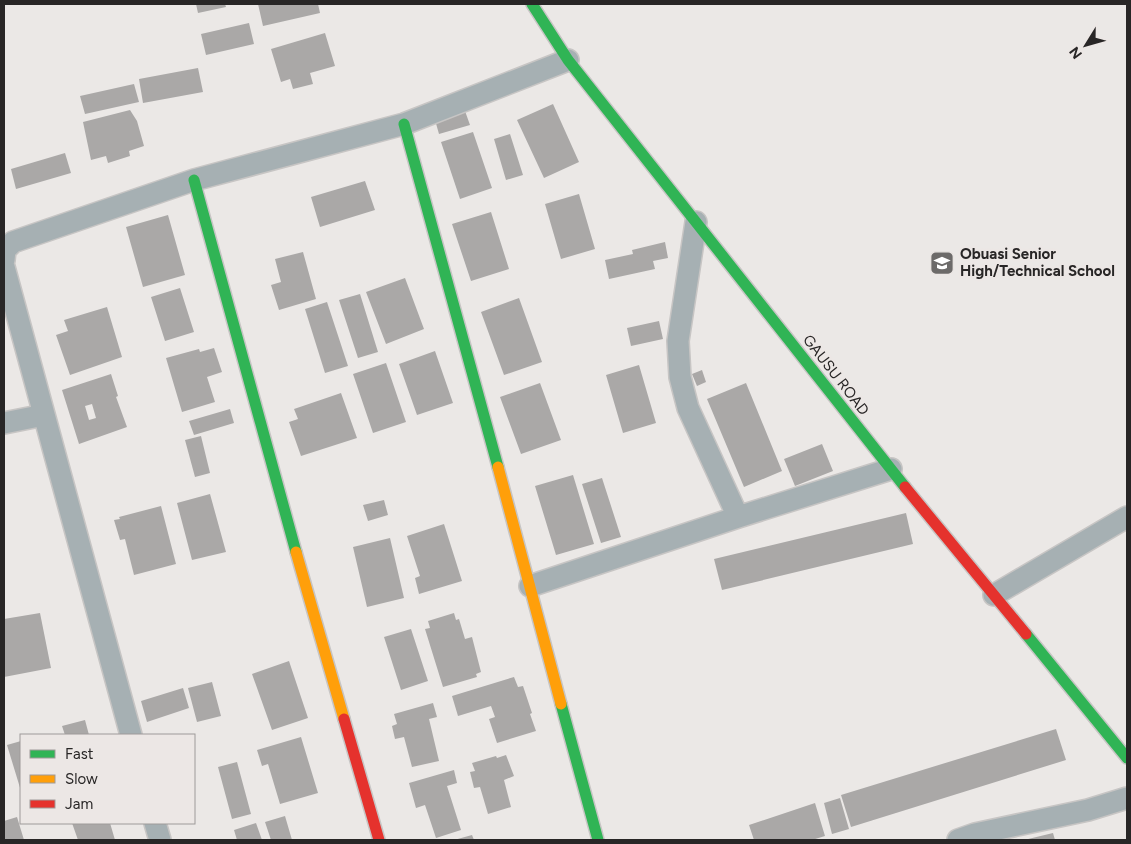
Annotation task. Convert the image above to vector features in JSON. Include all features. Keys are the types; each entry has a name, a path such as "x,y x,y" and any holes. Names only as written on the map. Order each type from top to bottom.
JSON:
{"street":[{"name":"GAUSU ROAD","path":"532,4 568,60 891,470 1127,758"},
{"path":"7,247 194,180 404,124 568,60"},
{"path":"404,124 598,840"},
{"path":"194,180 314,617 379,840"},
{"path":"696,222 678,341 680,377 688,408 738,517"},
{"path":"4,267 131,734"},
{"path":"4,423 44,415"},
{"path":"530,586 738,517 891,470"},
{"path":"994,595 1127,517"},
{"path":"958,840 975,834 1088,810 1127,798"},
{"path":"155,824 160,840"}],"building":[{"path":"196,4 225,4 226,7 198,13"},
{"path":"258,4 318,4 320,13 263,26"},
{"path":"249,23 254,44 206,55 201,34"},
{"path":"325,33 335,66 310,73 313,84 293,89 290,79 281,82 271,49"},
{"path":"198,68 203,92 143,103 139,79"},
{"path":"134,84 139,102 85,114 80,96"},
{"path":"553,104 579,162 544,178 517,120"},
{"path":"130,110 137,121 144,146 129,151 130,156 108,163 106,156 91,160 83,122"},
{"path":"465,111 470,125 439,134 435,120"},
{"path":"473,132 492,188 460,199 441,142"},
{"path":"510,134 523,175 506,180 494,139"},
{"path":"65,153 71,173 16,189 11,169"},
{"path":"365,181 375,210 320,227 311,197"},
{"path":"579,194 595,249 561,259 545,204"},
{"path":"491,212 509,269 471,281 452,224"},
{"path":"168,215 185,275 143,287 126,227"},
{"path":"665,242 668,258 653,261 655,269 609,279 605,260 633,254 632,250"},
{"path":"303,252 316,299 279,310 271,285 281,282 275,259"},
{"path":"405,278 424,329 386,344 366,292"},
{"path":"180,288 194,332 165,341 151,297"},
{"path":"360,294 378,352 358,358 339,300"},
{"path":"519,298 542,362 504,375 481,312"},
{"path":"327,302 348,366 325,373 305,309"},
{"path":"107,307 122,357 70,375 56,335 68,331 64,320"},
{"path":"659,321 663,339 631,346 627,328"},
{"path":"214,348 222,372 207,377 215,402 182,412 166,358 199,349 200,352"},
{"path":"435,351 453,403 417,415 399,364"},
{"path":"386,363 406,422 373,433 353,374"},
{"path":"639,365 656,423 623,433 606,375"},
{"path":"702,370 706,382 697,386 692,374"},
{"path":"111,374 118,396 116,397 127,427 79,444 62,390","holes":["92,404 96,418 89,420 85,406"]},
{"path":"540,383 561,440 521,454 500,397"},
{"path":"746,383 782,471 744,487 707,399"},
{"path":"341,393 357,438 301,456 289,422 298,419 294,409"},
{"path":"230,409 234,423 194,435 189,421"},
{"path":"201,436 210,473 195,477 185,440"},
{"path":"822,444 833,471 795,486 784,459"},
{"path":"573,475 594,544 556,555 535,486"},
{"path":"602,478 621,537 601,543 582,484"},
{"path":"210,494 226,552 192,560 177,503"},
{"path":"384,500 388,515 368,521 363,505"},
{"path":"161,506 176,564 134,575 125,539 120,540 114,520"},
{"path":"906,513 913,544 722,590 714,559"},
{"path":"444,524 462,581 419,594 415,578 420,576 407,536"},
{"path":"390,538 404,598 367,607 353,547"},
{"path":"40,613 51,668 4,677 4,619"},
{"path":"454,613 456,620 459,619 465,639 472,637 481,672 476,674 477,677 443,687 425,629 430,628 428,621"},
{"path":"411,629 428,681 401,690 384,637"},
{"path":"289,661 308,718 272,730 252,674"},
{"path":"514,677 518,687 523,686 536,731 497,743 489,719 495,717 491,706 458,716 452,696"},
{"path":"212,682 221,716 197,722 188,688"},
{"path":"183,688 189,708 147,722 141,701"},
{"path":"433,703 437,717 429,719 439,761 412,767 404,737 395,739 392,726 397,724 394,714"},
{"path":"85,720 89,734 65,734 62,726"},
{"path":"1056,729 1066,760 851,827 841,795"},
{"path":"301,737 318,793 280,804 268,764 262,766 257,750"},
{"path":"20,741 20,788 7,745"},
{"path":"506,755 514,776 504,780 511,807 488,814 480,787 474,788 470,772 475,771 472,763"},
{"path":"237,762 251,814 232,819 218,767"},
{"path":"454,770 457,783 447,786 461,830 436,838 425,805 416,808 409,783"},
{"path":"840,798 849,829 832,834 824,803"},
{"path":"815,803 825,836 812,840 754,840 749,825"},
{"path":"285,816 292,840 271,840 265,822"},
{"path":"17,817 24,840 4,840 4,821"},
{"path":"256,823 262,840 237,840 234,830"},
{"path":"72,824 110,824 115,840 78,840"},
{"path":"1053,833 1055,840 1024,840"},
{"path":"472,835 474,840 454,840"}],"traffic: fast":[{"path":"532,4 568,60 905,487"},
{"path":"404,124 498,467"},
{"path":"194,180 296,552"},
{"path":"1026,634 1127,758"},
{"path":"561,704 598,840"}],"traffic: slow":[{"path":"498,467 561,704"},
{"path":"296,552 344,719"}],"traffic: jam":[{"path":"905,487 1026,634"},
{"path":"344,719 379,840"}],"place":[{"name":"Obuasi Senior High/Technical School","path":"942,263"}]}
